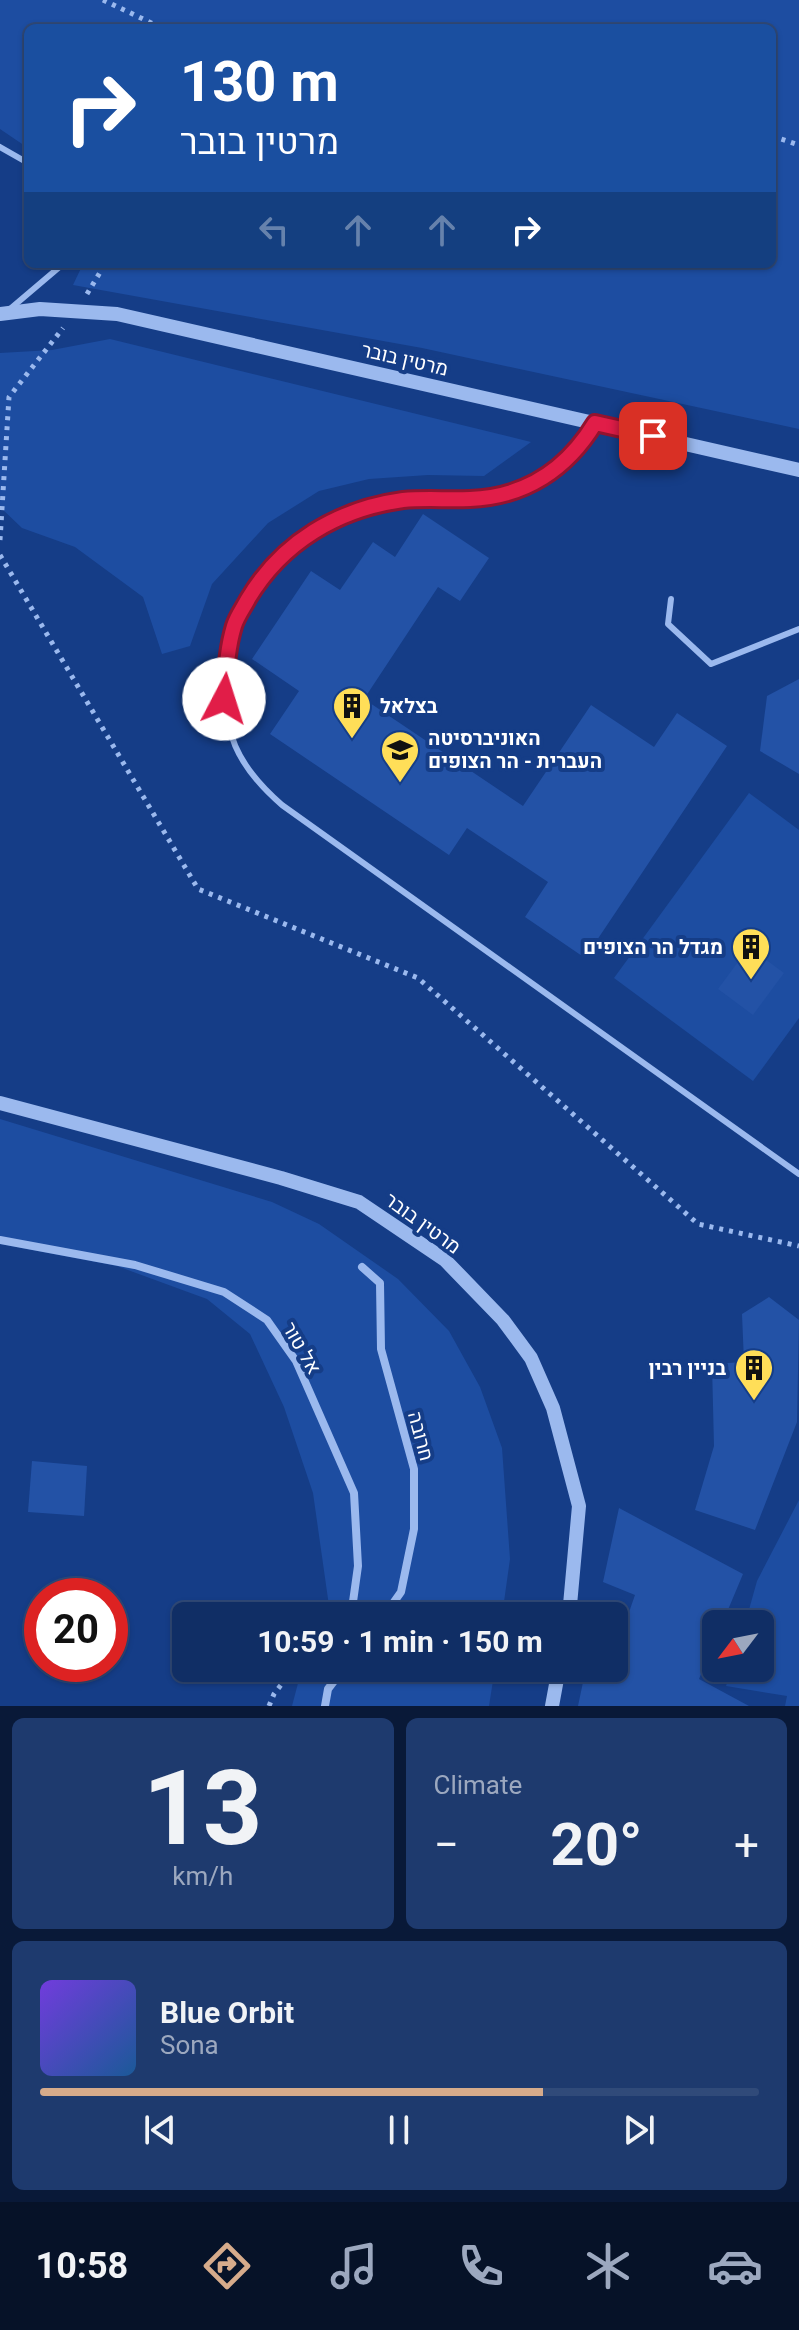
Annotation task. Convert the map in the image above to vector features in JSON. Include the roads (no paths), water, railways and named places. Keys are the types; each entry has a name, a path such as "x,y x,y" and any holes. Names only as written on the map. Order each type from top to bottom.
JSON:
{"street":[{"name":"מרטין בובר","path":"2,314 40,309 117,314 799,470"},
{"name":"מרטין בובר","path":"0,1103 281,1178 359,1202 445,1260 503,1320 531,1358 553,1408 579,1506 570,1602"},
{"name":"אל טור","path":"0,1240 135,1265 224,1292 267,1320 296,1361 354,1493 358,1566 353,1602"},
{"name":"חרובה","path":"362,1267 380,1283 381,1349 414,1469 414,1529 401,1592 394,1602"},
{"path":"325,1706 331,1682"},
{"path":"328,1689 333,1682"},
{"path":"552,1706 556,1682"}],"lane":[{"path":"0,147 24,161"},
{"path":"2,314 58,268"},
{"path":"595,423 582,445 563,463 540,481 518,490 473,499 405,500 374,506 339,516 290,547 253,591 234,623 224,699 231,738 242,763 282,805 799,1174"},
{"path":"671,599 668,624 711,664 799,629"}],"place":[{"name":"בצלאל","path":"352,740"},
{"name":"האוניברסיטה העברית - הר הצופים","path":"400,784"},
{"name":"מגדל הר הצופים","path":"751,981"},
{"name":"בניין רבין","path":"754,1402"}]}
